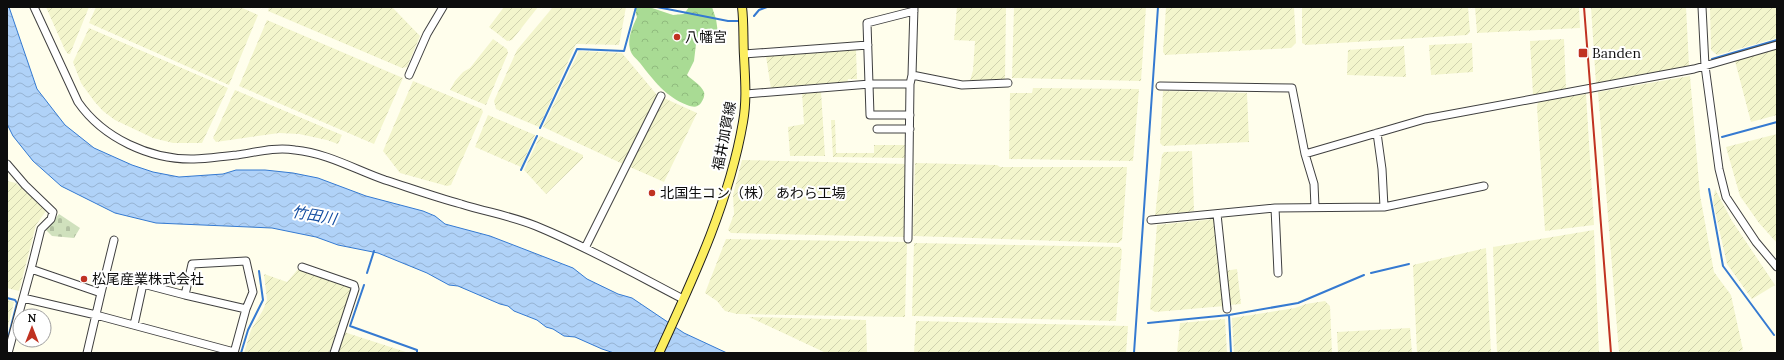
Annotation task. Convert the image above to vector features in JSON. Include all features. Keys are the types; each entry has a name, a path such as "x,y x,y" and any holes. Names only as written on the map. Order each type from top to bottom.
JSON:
{"main road":[{"name":"福井加賀線","path":"659,353 723,201 743,122 746,94 742,7"}],"street":[{"path":"34,7 78,102 88,116 102,129 135,147 160,155 194,159 271,149 296,150 313,154 380,178 461,204 535,225 585,248 683,299"},
{"path":"409,75 427,34 443,7"},
{"path":"1702,7 1705,66 1719,169 1726,197 1756,242 1777,267"},
{"path":"908,239 910,130 910,115 910,84 912,75 914,9 867,23 870,115 910,115"},
{"path":"744,54 868,45"},
{"path":"1305,154 1425,119 1475,108 1590,89 1705,66 1777,45"},
{"path":"912,75 962,85 1008,83"},
{"path":"746,94 870,84 910,84"},
{"path":"1160,86 1292,88 1305,154 1314,184 1315,207"},
{"path":"585,248 661,96"},
{"path":"877,129 910,130"},
{"path":"1377,133 1382,169 1384,207"},
{"path":"7,164 25,185 53,212 51,219 41,229 8,353"},
{"path":"1151,220 1275,208 1384,207 1484,186"},
{"path":"1275,208 1278,274"},
{"path":"1217,214 1227,309"},
{"path":"88,353 114,240"},
{"path":"23,298 96,315 234,353 246,309 253,292 246,261 192,264 185,295"},
{"path":"302,267 354,285 355,289 334,353"},
{"path":"31,269 101,292"},
{"path":"134,325 143,284 246,309"}],"green space":[{"path":"46,7 89,7 70,54 68,54 65,50"},
{"path":"96,7 240,7 258,15 229,85 89,23"},
{"path":"269,7 392,7 420,36 407,67 402,68 268,11"},
{"path":"504,7 538,7 512,40 507,41 489,27"},
{"path":"553,7 626,7 619,45 576,44 539,127 496,109 494,101 517,50"},
{"path":"636,7 649,7 673,15 684,14 689,7 712,7 718,33 714,38 701,40 696,44 694,61 687,75 703,89 703,99 698,106 693,107 687,105 666,93 631,53 629,41 637,17"},
{"path":"957,7 1006,7 1005,79 970,81 973,70 975,41 954,40"},
{"path":"1014,7 1146,7 1141,81 1012,78"},
{"path":"1166,7 1294,7 1296,43 1291,48 1165,55 1163,52"},
{"path":"1302,7 1468,7 1470,32 1467,35 1306,45 1302,43"},
{"path":"1475,7 1579,7 1580,28 1477,33"},
{"path":"1591,7 1686,7 1689,66 1596,84"},
{"path":"1710,7 1777,7 1777,38 1717,55 1711,50"},
{"path":"267,20 403,78 374,144 239,86"},
{"path":"89,28 228,88 202,143 173,143 153,138 115,120 103,111 81,83 73,62"},
{"path":"493,39 507,49 508,53 486,105 450,90 455,81 463,72 470,68"},
{"path":"1564,39 1566,89 1533,95 1530,41"},
{"path":"1472,43 1473,72 1431,75 1429,45"},
{"path":"1404,46 1406,77 1347,75 1348,50"},
{"path":"1777,49 1777,115 1751,122 1735,61"},
{"path":"856,50 857,79 848,79 847,85 771,89 766,56"},
{"path":"579,51 622,53 657,95 623,164 543,127"},
{"path":"1690,76 1700,195 1714,272 1731,295 1743,350 1732,353 1619,353 1598,92"},
{"path":"413,81 482,109 483,112 451,185 447,186 400,173 383,151"},
{"path":"1033,88 1139,89 1133,161 1009,159 1010,93 1032,93"},
{"path":"235,90 342,135 338,144 299,134 279,133 216,142 213,138"},
{"path":"821,91 825,156 790,156 788,127 804,124 802,92"},
{"path":"1163,91 1247,93 1249,142 1163,146 1160,143"},
{"path":"1586,94 1594,225 1545,231 1537,107 1538,102"},
{"path":"664,98 697,113 664,182 630,167"},
{"path":"488,115 535,135 521,167 475,147"},
{"path":"831,120 835,120 836,153 874,153 874,145 906,145 906,158 833,157"},
{"path":"1777,134 1777,243 1759,223 1740,196 1726,147"},
{"path":"540,136 583,155 583,158 546,194 524,170"},
{"path":"1192,151 1194,211 1155,216 1162,155 1164,152"},
{"path":"742,160 908,164 905,237 731,233 728,230 734,214 733,195"},
{"path":"915,163 997,165 1000,167 1127,167 1122,240 1118,243 913,236"},
{"path":"7,181 16,183 46,211 36,225 19,291 7,288"},
{"path":"1715,189 1732,221 1775,285 1752,299 1727,264 1713,202"},
{"path":"59,214 80,228 74,238 52,236 46,230"},
{"path":"1215,219 1225,306 1155,312 1150,309 1157,225"},
{"path":"1594,230 1599,353 1497,353 1493,247"},
{"path":"726,239 907,242 905,317 737,314 725,311 717,301 705,293"},
{"path":"914,243 1120,247 1122,250 1116,321 912,316"},
{"path":"1486,248 1491,353 1417,353 1413,265"},
{"path":"299,268 352,286 329,353 244,353 251,330 267,300 264,274 287,282"},
{"path":"1237,269 1241,304 1229,305 1225,271"},
{"path":"7,300 14,302 7,330"},
{"path":"1325,301 1330,306 1332,353 1234,353 1232,318 1295,308 1306,304"},
{"path":"749,317 866,320 867,353 826,353"},
{"path":"1225,319 1227,353 1177,353 1180,323"},
{"path":"916,321 1128,326 1126,353 914,353"},
{"path":"1410,328 1412,353 1338,353 1337,332"},
{"path":"344,332 409,353 337,353"}],"water":[{"name":"竹田川","path":"7,7 9,7 37,89 65,125 94,148 132,165 153,172 179,177 223,174 236,170 265,170 293,173 318,178 366,196 423,211 435,216 445,224 490,236 573,268 587,279 618,294 632,298 684,333 727,353 614,353 575,337 564,336 553,329 546,327 537,320 514,311 508,306 458,286 449,285 427,273 378,253 338,245 316,237 272,228 156,223 115,213 61,186 33,161 13,136 7,124"}],"waterway":[{"path":"540,128 577,49 624,51 636,7"},
{"path":"657,7 728,21 742,21"},
{"path":"754,16 759,10 767,7"},
{"path":"1134,353 1158,7"},
{"path":"1712,59 1777,40"},
{"path":"1722,137 1777,122"},
{"path":"521,170 537,136"},
{"path":"1709,189 1723,266 1774,335"},
{"path":"367,273 374,251"},
{"path":"1371,273 1409,264"},
{"path":"241,353 248,330 263,300 259,271"},
{"path":"1148,323 1229,315 1298,303 1364,275"},
{"path":"364,285 350,326 417,350 417,353"},
{"path":"7,298 15,300 17,303 7,342"},
{"path":"1229,315 1231,353"}],"railway":[{"path":"1584,7 1611,353"}],"place":[{"name":"八幡宮","path":"677,37"},
{"name":"Banden","path":"1583,53"},
{"name":"北国生コン（株） あわら工場","path":"652,193"},
{"name":"松尾産業株式会社","path":"84,279"}]}
